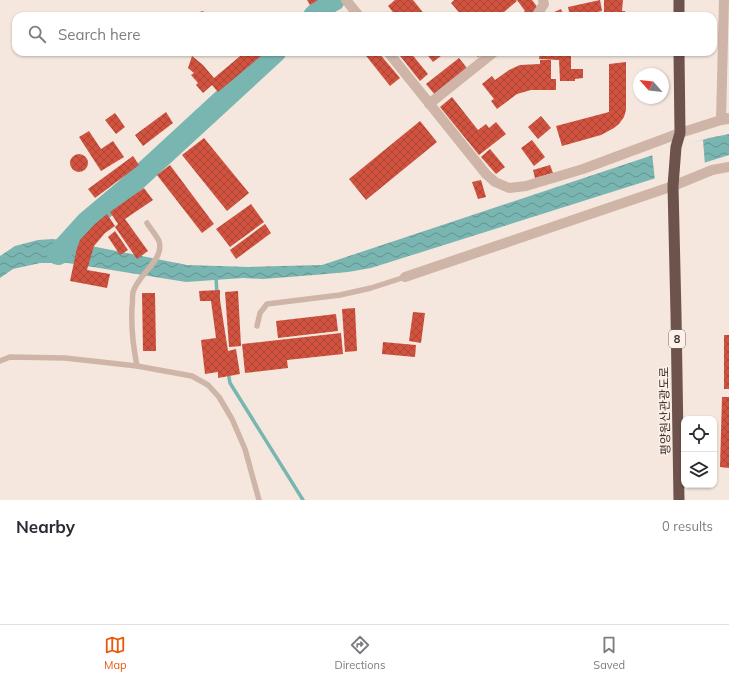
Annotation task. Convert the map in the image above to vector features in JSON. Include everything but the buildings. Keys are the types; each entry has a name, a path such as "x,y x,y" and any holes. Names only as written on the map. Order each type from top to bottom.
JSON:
{"highway":[{"path":"679,0 679,12"},
{"name":"8","path":"673,182 676,147 680,133 680,56"},
{"name":"평양원산관광도로","path":"673,182 679,500"}],"street":[{"path":"347,0 356,12"},
{"path":"539,12 544,4 543,0"},
{"path":"391,56 494,182 509,188 526,186 583,169 680,133 726,119 724,0"},
{"path":"429,104 489,56"},
{"path":"406,277 673,182 712,170 729,167"}],"lane":[{"path":"137,366 132,322 133,292 137,282 160,252 159,241 146,223"},
{"path":"257,326 260,313 267,304 340,295 371,288 406,277"},
{"path":"0,361 10,357 65,358 137,366 192,376 208,385 219,397 232,419 245,449 259,500"}],"water":[{"path":"729,134 729,155 371,268 348,272 263,279 243,278 186,282 68,263 40,263 13,269 0,278 0,256 15,246 38,240 53,239 187,265 249,267 322,265 650,156 709,138"}],"pier":[{"path":"703,140 705,165 655,181 652,153"}],"waterway":[{"path":"318,12 334,0"},
{"path":"58,254 87,222 124,191 271,56"},
{"path":"216,277 217,295"},
{"path":"228,372 230,383 303,500"}]}
